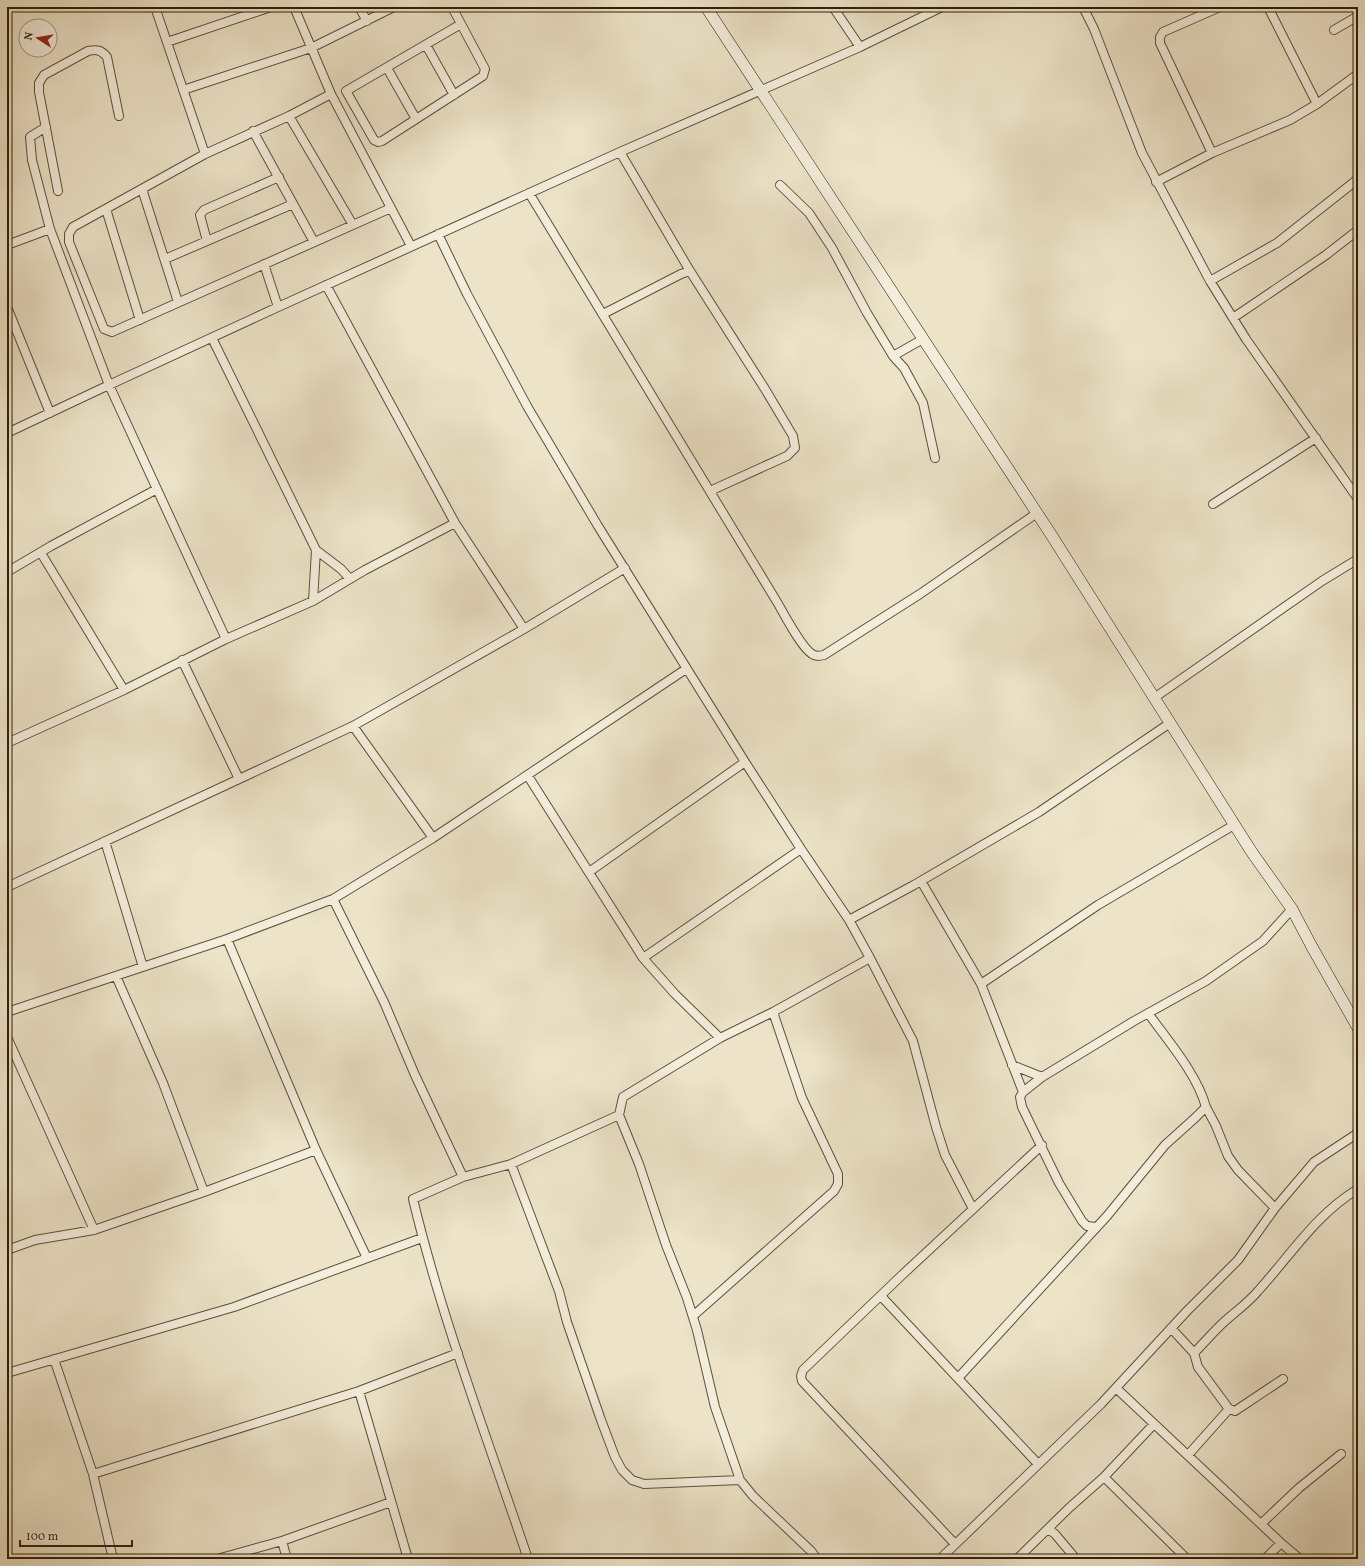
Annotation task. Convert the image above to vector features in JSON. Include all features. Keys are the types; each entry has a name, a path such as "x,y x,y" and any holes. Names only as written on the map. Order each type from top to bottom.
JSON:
{"street":[{"path":"155,7 205,154"},
{"path":"167,42 271,7"},
{"path":"294,7 331,94 411,246"},
{"path":"359,7 367,21"},
{"path":"183,90 311,48 394,7"},
{"path":"452,7 485,69 483,76 382,141 378,142 374,140 346,91 461,24"},
{"path":"706,7 1037,513 1234,825 1292,910 1358,1028"},
{"path":"833,7 860,48"},
{"path":"7,433 411,246 620,152 860,48 942,7"},
{"path":"1083,7 1094,28 1142,153 1156,182 1210,281 1246,340 1358,499"},
{"path":"1212,153 1171,68 1160,43 1160,38 1163,32 1220,7"},
{"path":"1268,7 1317,104"},
{"path":"1334,30 1358,16"},
{"path":"426,45 454,95"},
{"path":"58,191 39,92 39,83 44,75 88,51 95,49 102,50 108,57 119,116"},
{"path":"387,68 416,119"},
{"path":"1156,182 1212,153 1290,120 1317,104 1358,74"},
{"path":"331,94 288,116 205,154 73,227 69,234 69,242 104,329 112,332 391,208"},
{"path":"288,116 353,225"},
{"path":"46,127 32,134 29,140 32,160 50,229 109,385 226,639"},
{"path":"253,131 314,242"},
{"path":"620,152 690,271 793,436 795,448 787,456 710,491"},
{"path":"207,241 200,215 204,210 279,177"},
{"path":"1210,281 1277,243 1358,179"},
{"path":"780,185 809,214 817,225 832,248 867,313 893,356 904,368 924,403 935,458"},
{"path":"142,189 178,302"},
{"path":"529,193 804,646 812,654 818,656 824,655 920,594 1037,513"},
{"path":"165,259 293,204"},
{"path":"106,209 140,320"},
{"path":"7,245 50,229"},
{"path":"1232,318 1326,255 1358,230"},
{"path":"438,234 467,294 527,406 598,526 745,762 850,920 913,1041 945,1155 973,1209"},
{"path":"264,264 278,307"},
{"path":"603,314 681,274 690,271"},
{"path":"326,285 455,523 524,629"},
{"path":"7,307 50,413"},
{"path":"212,338 316,550 341,569 350,579"},
{"path":"893,356 923,339"},
{"path":"1213,504 1316,438"},
{"path":"7,572 157,490"},
{"path":"8,741 124,690 226,639 313,601 350,579 455,523"},
{"path":"313,601 316,550"},
{"path":"41,553 124,690"},
{"path":"1154,698 1322,582 1358,559"},
{"path":"7,887 353,726 524,629 625,568"},
{"path":"182,660 239,779"},
{"path":"7,1012 227,939 334,899 433,838 528,776 686,669"},
{"path":"850,920 921,881 1039,812 1170,723"},
{"path":"353,726 433,838"},
{"path":"589,872 745,762"},
{"path":"528,776 643,958 675,994 720,1038"},
{"path":"981,984 1098,905 1234,825"},
{"path":"105,841 143,967"},
{"path":"643,958 801,848"},
{"path":"921,881 981,984 1022,1092"},
{"path":"334,899 384,1002 415,1075 463,1178"},
{"path":"1096,1227 1087,1226 1082,1221 1059,1183 1042,1145 1022,1107 1020,1097 1022,1092 1042,1078 1148,1013 1206,981 1263,941 1292,910"},
{"path":"227,939 316,1150 367,1258"},
{"path":"817,1559 811,1551 753,1496 740,1480 715,1407 693,1316 666,1245 627,1132 619,1115 623,1097 720,1038 773,1012 870,958"},
{"path":"116,976 163,1083 204,1192"},
{"path":"693,1316 834,1191 838,1184 838,1174 802,1098 773,1012"},
{"path":"1148,1013 1187,1068 1203,1096 1206,1107 1216,1126 1228,1156 1238,1170 1275,1208"},
{"path":"7,1037 94,1230"},
{"path":"1012,1065 1042,1078"},
{"path":"958,1378 1096,1227 1165,1145 1206,1107"},
{"path":"528,1559 458,1353 422,1238 413,1199 463,1178 511,1164 619,1115"},
{"path":"940,1559 1116,1388 1171,1328 1238,1260 1275,1208 1314,1162 1358,1133"},
{"path":"955,1544 802,1381 801,1376 803,1370 1042,1145"},
{"path":"7,1250 35,1240 94,1230 204,1192 316,1150"},
{"path":"511,1164 559,1291 601,1420 622,1470 632,1480 644,1484 740,1480"},
{"path":"1194,1353 1228,1318 1256,1293 1306,1233 1327,1212 1342,1199 1358,1189"},
{"path":"7,1373 234,1307 422,1238"},
{"path":"881,1296 1038,1464"},
{"path":"1171,1328 1194,1353 1198,1367 1232,1411 1235,1411 1283,1379"},
{"path":"93,1474 359,1391 458,1353"},
{"path":"54,1359 93,1474 113,1559"},
{"path":"1116,1388 1281,1543 1300,1559"},
{"path":"359,1391 408,1559"},
{"path":"1188,1455 1229,1409"},
{"path":"1017,1559 1069,1508 1104,1477 1154,1424"},
{"path":"1261,1524 1299,1488 1341,1454"},
{"path":"1104,1477 1187,1559"},
{"path":"217,1559 282,1541 391,1502"},
{"path":"1048,1529 1055,1534 1076,1559"},
{"path":"282,1541 287,1559"},
{"path":"1265,1559 1281,1543"}]}
